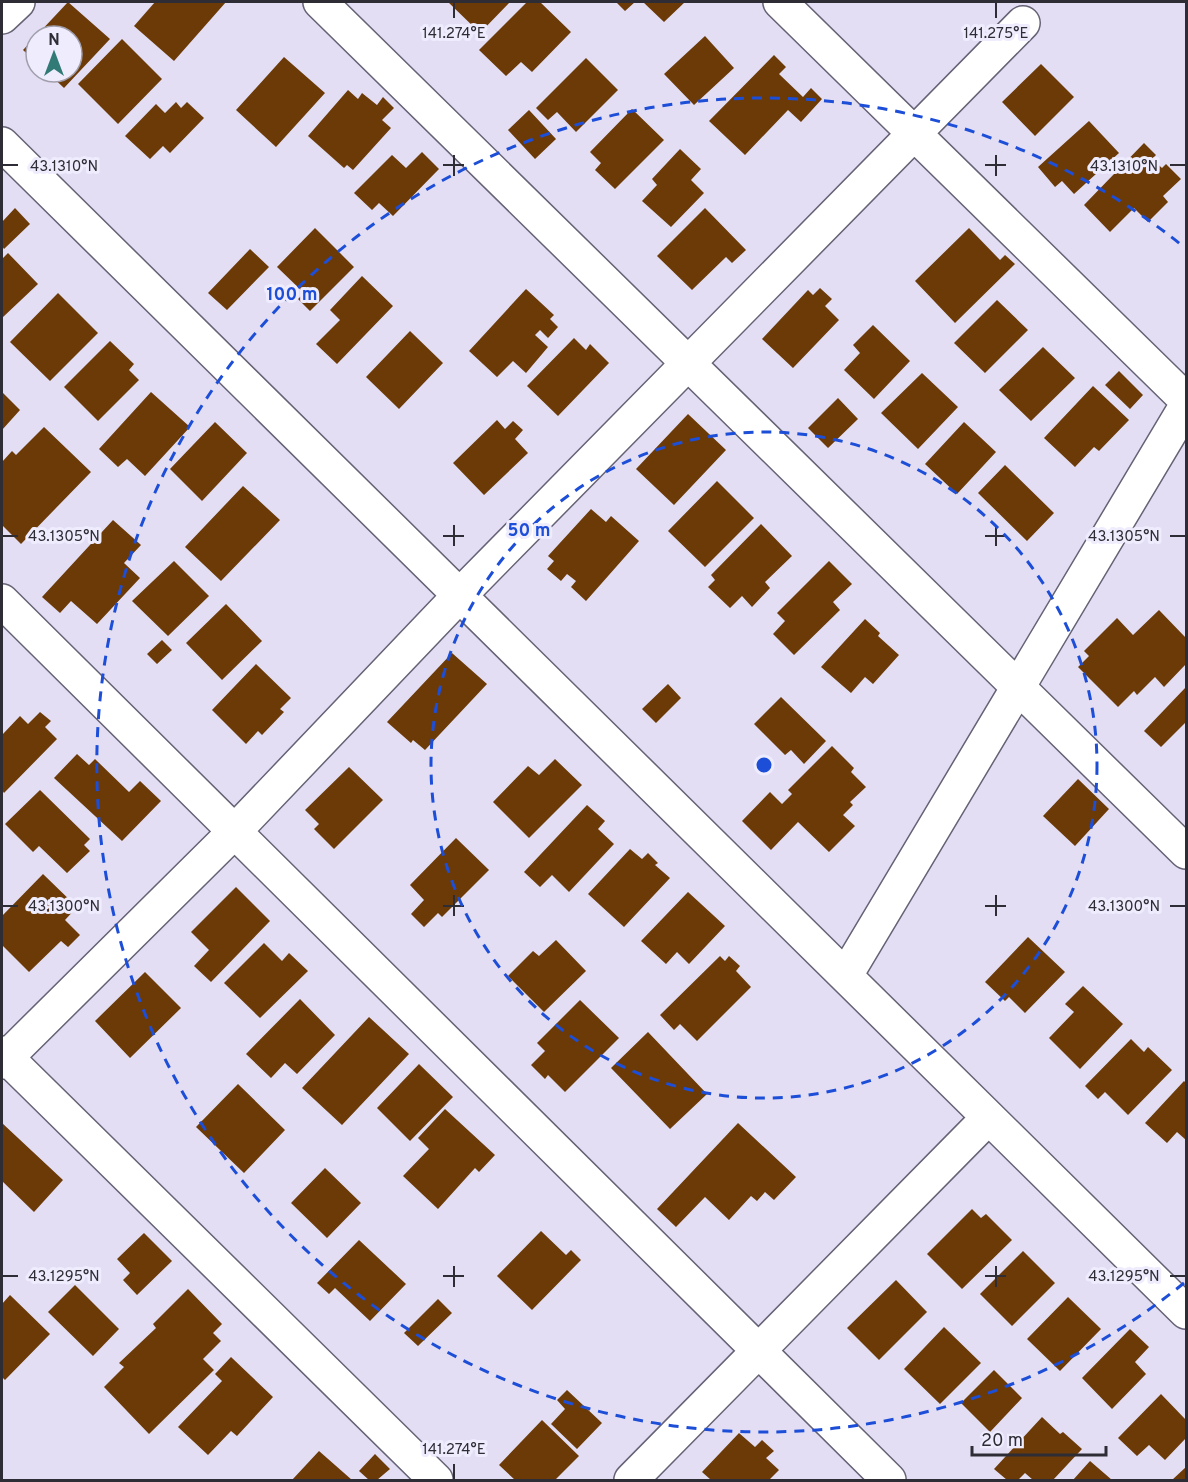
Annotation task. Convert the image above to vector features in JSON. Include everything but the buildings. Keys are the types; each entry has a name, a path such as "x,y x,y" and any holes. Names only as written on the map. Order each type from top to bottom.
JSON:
{"street":[{"path":"2,17 18,2"},
{"path":"320,2 1186,852"},
{"path":"780,2 1186,400"},
{"path":"436,1480 3,1058 234,832 459,596 1023,23"},
{"path":"2,144 1186,1312"},
{"path":"846,975 1186,406"},
{"path":"2,601 889,1480"},
{"path":"632,1480 988,1118"}]}
